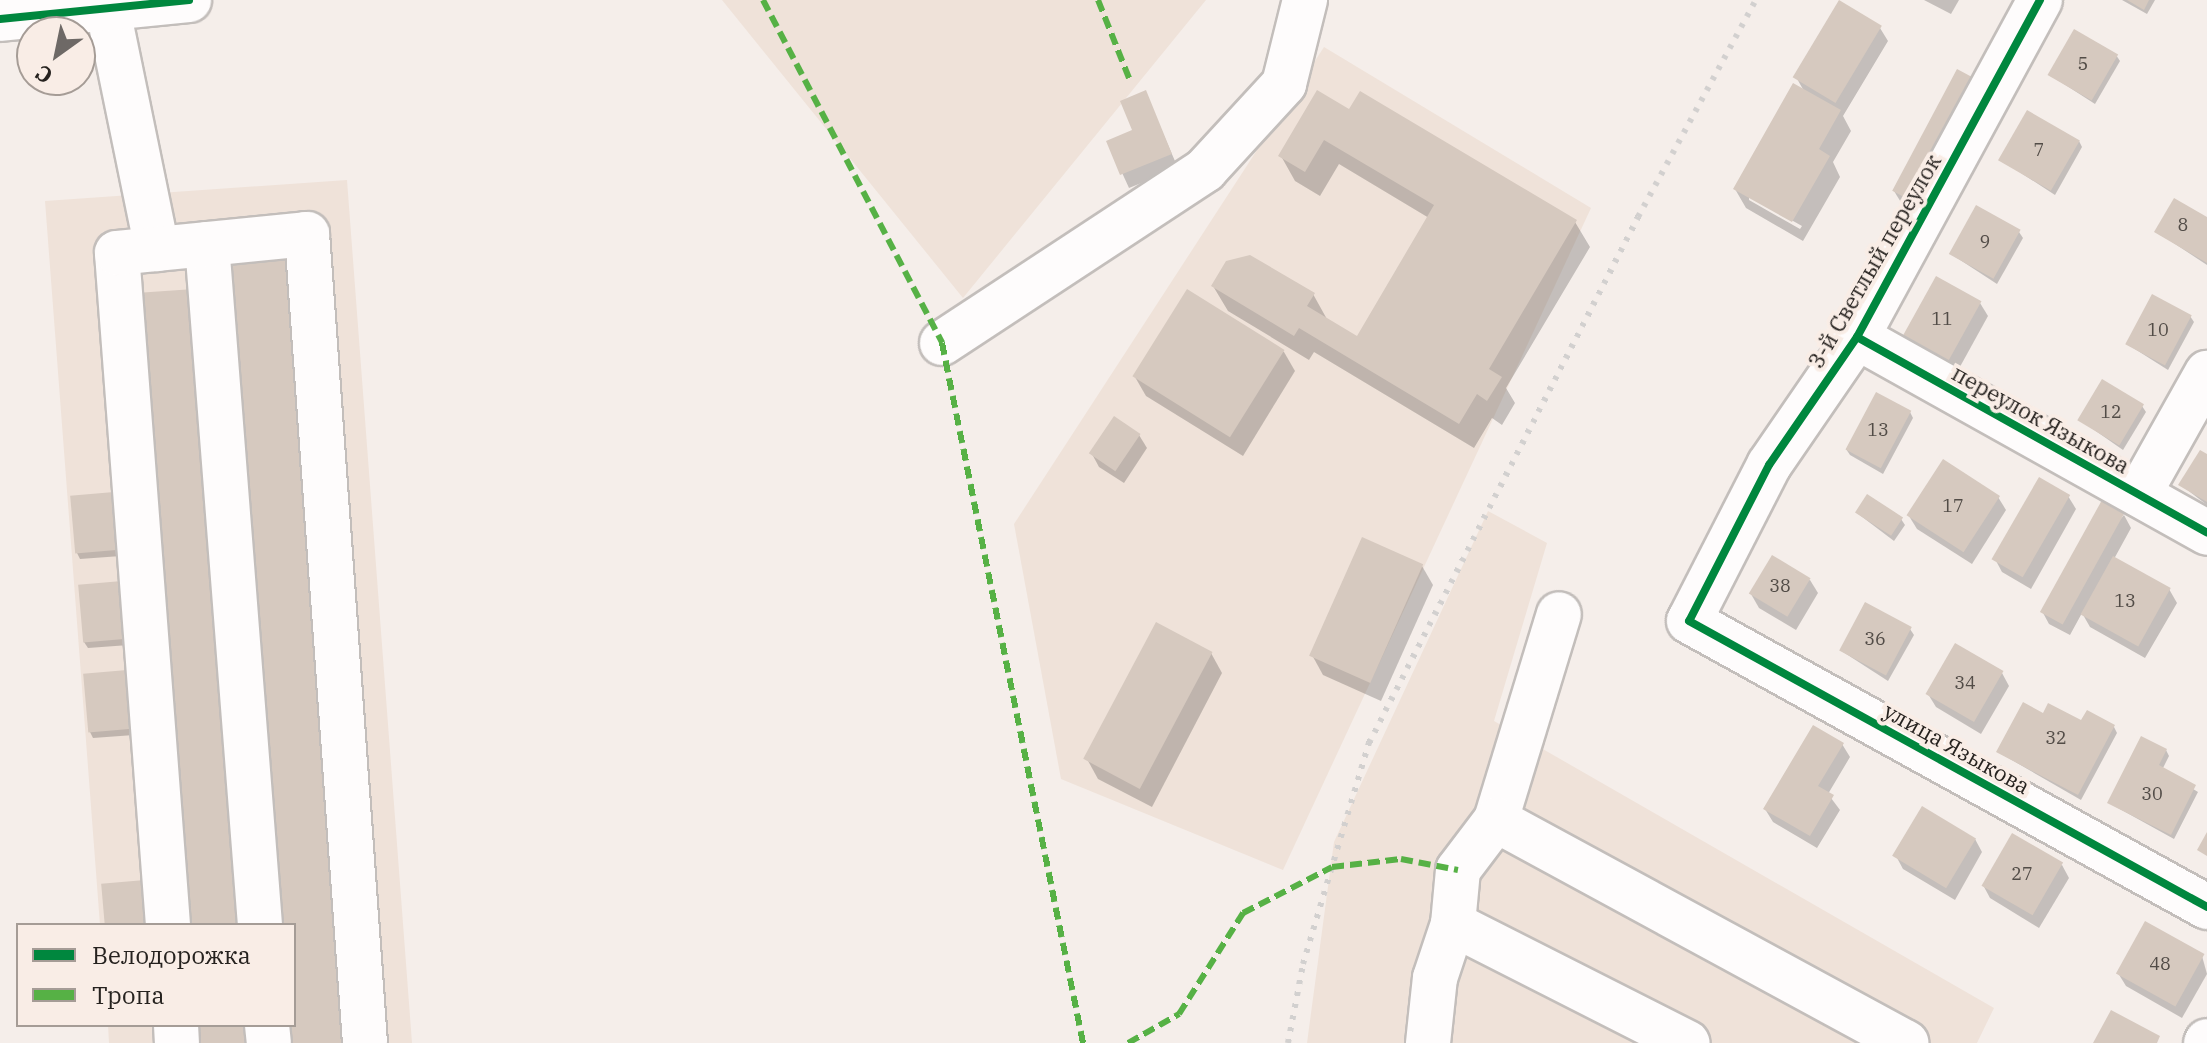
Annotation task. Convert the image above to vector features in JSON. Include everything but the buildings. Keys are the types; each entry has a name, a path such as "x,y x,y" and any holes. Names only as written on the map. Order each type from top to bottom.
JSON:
{"street":[{"path":"0,19 189,0"},
{"path":"942,343 1205,170 1284,84 1305,0"},
{"name":"3-й Светлый переулок","path":"1689,621 1769,465 1857,337 2040,0"},
{"path":"108,10 157,249"},
{"path":"168,923 117,253 307,234 365,1043"},
{"path":"207,244 260,923"},
{"name":"переулок Языкова","path":"1857,337 2207,533"},
{"path":"2139,494 2207,373"},
{"path":"1431,1041 1435,978 1453,924 1458,870 1496,820 1559,614"},
{"name":"улица Языкова","path":"1689,621 2207,907"},
{"path":"1496,820 1906,1043"},
{"path":"1453,924 1688,1043"}],"shaded area":[{"path":"722,0 1206,0 963,298"},
{"path":"1324,47 1591,208 1283,870 1061,779 1014,524"},
{"path":"347,180 412,1043 109,1043 108,1027 296,1027 296,923 100,923 45,201"},
{"path":"1488,511 1547,543 1494,721 1994,1008 1977,1043 1307,1043 1334,842"}],"railway":[{"path":"1288,1043 1303,964 1369,743 1638,217 1756,0"}],"marked path":[{"path":"763,0 942,343 1083,1043"},
{"path":"1098,0 1129,78"},
{"path":"1128,1043 1179,1014 1243,913 1332,867 1401,859 1458,870"}],"cycle path":[{"path":"0,19 189,0"},
{"path":"2040,0 1857,337 1769,465 1689,621 2207,907"},
{"path":"1857,337 2207,533"}]}
